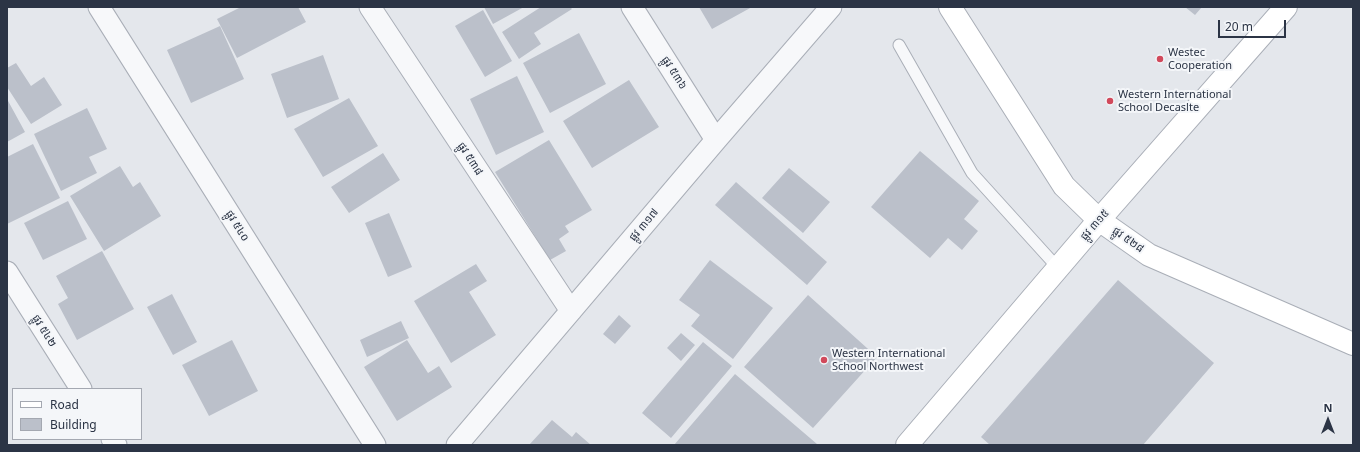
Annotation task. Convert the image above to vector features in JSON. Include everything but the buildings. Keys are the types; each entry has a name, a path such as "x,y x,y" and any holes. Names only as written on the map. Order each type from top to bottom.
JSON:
{"street":[{"name":"ផ្លូវ ៥៤០","path":"99,7 374,445"},
{"name":"ផ្លូវ ៥៣៨","path":"370,7 571,311"},
{"name":"ផ្លូវ ៥៣៦","path":"632,7 716,140"},
{"name":"ផ្លូវ ៣១៧","path":"457,445 831,7"},
{"name":"ផ្លូវ ៥២៨","path":"950,7 1064,186 1099,220 1149,255 1353,344"},
{"name":"ផ្លូវ ៣១៥","path":"907,445 1099,220 1286,7"},
{"name":"ផ្លូវ ៥៤២","path":"7,272 79,388"}],"lane":[{"path":"899,45 972,173 1058,268"}],"place":[{"name":"Westec Cooperation","path":"1160,59"},
{"name":"Western International School Decaslte","path":"1110,101"},
{"name":"Western International School Northwest","path":"824,360"}]}
